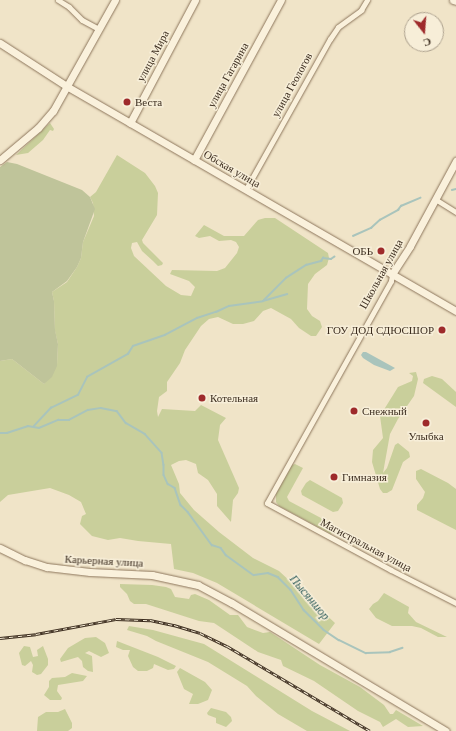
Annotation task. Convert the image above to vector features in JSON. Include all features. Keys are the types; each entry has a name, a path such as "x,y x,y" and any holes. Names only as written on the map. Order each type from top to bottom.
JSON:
{"street":[{"path":"58,0 69,7 82,20 99,29"},
{"path":"0,160 46,120 68,87 115,0"},
{"name":"улица Мира","path":"130,123 195,0"},
{"name":"улица Гагарина","path":"194,160 281,0"},
{"name":"улица Геологов","path":"246,190 338,26 361,10 367,0"},
{"name":"Обская улица","path":"0,43 68,87 456,311"},
{"name":"Школьная улица","path":"267,503 391,281 392,274 456,161"},
{"path":"435,199 456,212"},
{"name":"Магистральная улица","path":"267,503 456,604"},
{"name":"Карьерная улица","path":"0,548 25,560 47,567 90,572 152,575 186,581 208,589 446,731"}],"green space":[{"path":"50,123 54,129 53,131 50,130 43,140 28,153 16,155"},
{"path":"117,155 145,173 155,186 158,193 157,215 142,240 143,243 163,263 162,265 158,266 142,251 137,242 132,243 131,248 134,256 166,286 181,295 191,296 195,287 189,281 170,274 172,270 217,271 225,268 237,253 239,247 236,242 231,240 219,241 210,236 199,238 195,236 204,225 224,236 244,236 258,220 275,218 328,253 329,258 327,265 315,274 308,284 307,309 312,316 320,321 322,327 316,336 311,336 299,328 291,319 271,308 263,311 254,321 243,324 233,324 218,317 209,319 201,326 185,350 180,363 167,382 167,391 159,397 157,411 158,417 162,409 195,411 201,405 226,418 220,425 218,440 239,488 238,493 233,500 231,522 217,506 217,494 208,480 198,473 196,464 186,460 179,461 171,465 179,484 180,493 194,510 219,532 253,558 279,571 335,623 319,644 217,583 193,573 174,569 171,544 120,538 108,540 92,536 80,524 82,516 86,514 81,502 69,495 50,488 8,495 0,502 0,361 12,359 44,384 57,365 58,344 55,331 54,301 52,292 67,282 77,267 81,258 83,242 94,216 93,203 90,197 96,192"},
{"path":"7,162 17,164 82,190 90,197 95,209 83,242 81,258 77,267 67,281 52,292 54,301 55,330 58,344 57,366 52,377 44,384 12,359 0,361 0,167"},
{"path":"416,372 418,379 414,396 398,419 390,434 383,473 387,468 395,445 398,443 409,452 410,457 403,462 392,490 387,493 383,493 380,489 372,462 373,450 383,438 380,416 398,387 412,381 413,376 409,373"},
{"path":"432,376 442,379 456,392 456,407 423,383 424,379"},
{"path":"295,464 303,468 287,497 289,501 336,526 331,534 279,506 276,502 276,494 292,465"},
{"path":"421,469 448,483 456,489 456,530 417,510 417,505 423,498 425,492 416,479 416,471"},
{"path":"310,480 342,498 343,503 338,511 333,512 302,495 301,491"},
{"path":"120,584 166,587 171,589 175,597 189,599 191,595 195,594 209,600 230,615 238,615 247,627 263,633 270,632 320,665 360,687 384,705 390,714 393,714 396,710 423,726 408,727 396,719 383,727 380,722 358,711 314,681 283,666 281,660 258,652 214,623 199,621 146,604 134,604 120,587"},
{"path":"384,593 409,607 408,613 416,622 447,637 438,637 421,628 412,626 392,626 376,618 369,609"},
{"path":"129,626 153,630 204,644 312,711 350,731 307,731 278,714 256,696 247,686 208,662 147,636 127,630"},
{"path":"96,637 105,643 109,653 101,657 89,651 85,653 92,656 93,672 88,671 83,667 82,661 78,657 61,662 60,659 68,648 85,638"},
{"path":"117,641 158,657 176,666 174,669 168,670 154,664 153,668 147,671 138,671 133,667 128,656 130,650 123,650 116,647"},
{"path":"24,646 30,647 33,657 38,656 37,650 43,646 48,659 48,665 41,674 37,675 32,672 33,665 31,661 25,666 22,665 19,653"},
{"path":"180,668 205,682 212,690 208,700 198,704 189,704 193,694 184,689 177,672"},
{"path":"72,673 87,676 83,681 58,685 57,691 62,698 61,700 50,700 44,695 49,687 49,681 52,678 65,677"},
{"path":"211,708 226,712 231,717 232,721 226,727 216,723 216,718 208,715 207,713"},
{"path":"65,709 72,723 72,728 68,731 37,731 38,717 46,712 58,712"}],"water":[{"path":"363,352 366,352 395,368 390,371 374,365 363,358 361,355"}],"waterway":[{"path":"452,190 456,189"},
{"path":"353,236 371,228 380,220 398,210 401,206 420,198"},
{"path":"264,300 286,278 306,265 321,261 323,258 331,259 334,257"},
{"path":"34,426 51,408 78,395 87,377 128,354 133,346 165,335 197,318 229,306 263,301 287,294"},
{"name":"Пысяншор","path":"0,433 7,433 28,426 39,428 58,420 69,420 88,410 101,408 117,411 126,423 145,434 162,453 164,475 168,484 175,488 181,505 188,512 212,545 221,548 226,555 254,575 268,573 278,577 291,590 304,610 324,630 339,640 366,653 390,652 402,648"}],"railway":[{"path":"0,638 36,634 116,619 150,620 174,625 200,633 227,646 370,731"}],"place":[{"name":"Веста","path":"127,102"},
{"name":"ОБЬ","path":"381,251"},
{"name":"ГОУ ДОД СДЮСШОР","path":"442,330"},
{"name":"Котельная","path":"202,398"},
{"name":"Снежный","path":"354,411"},
{"name":"Улыбка","path":"426,423"},
{"name":"Гимназия","path":"334,477"}]}
